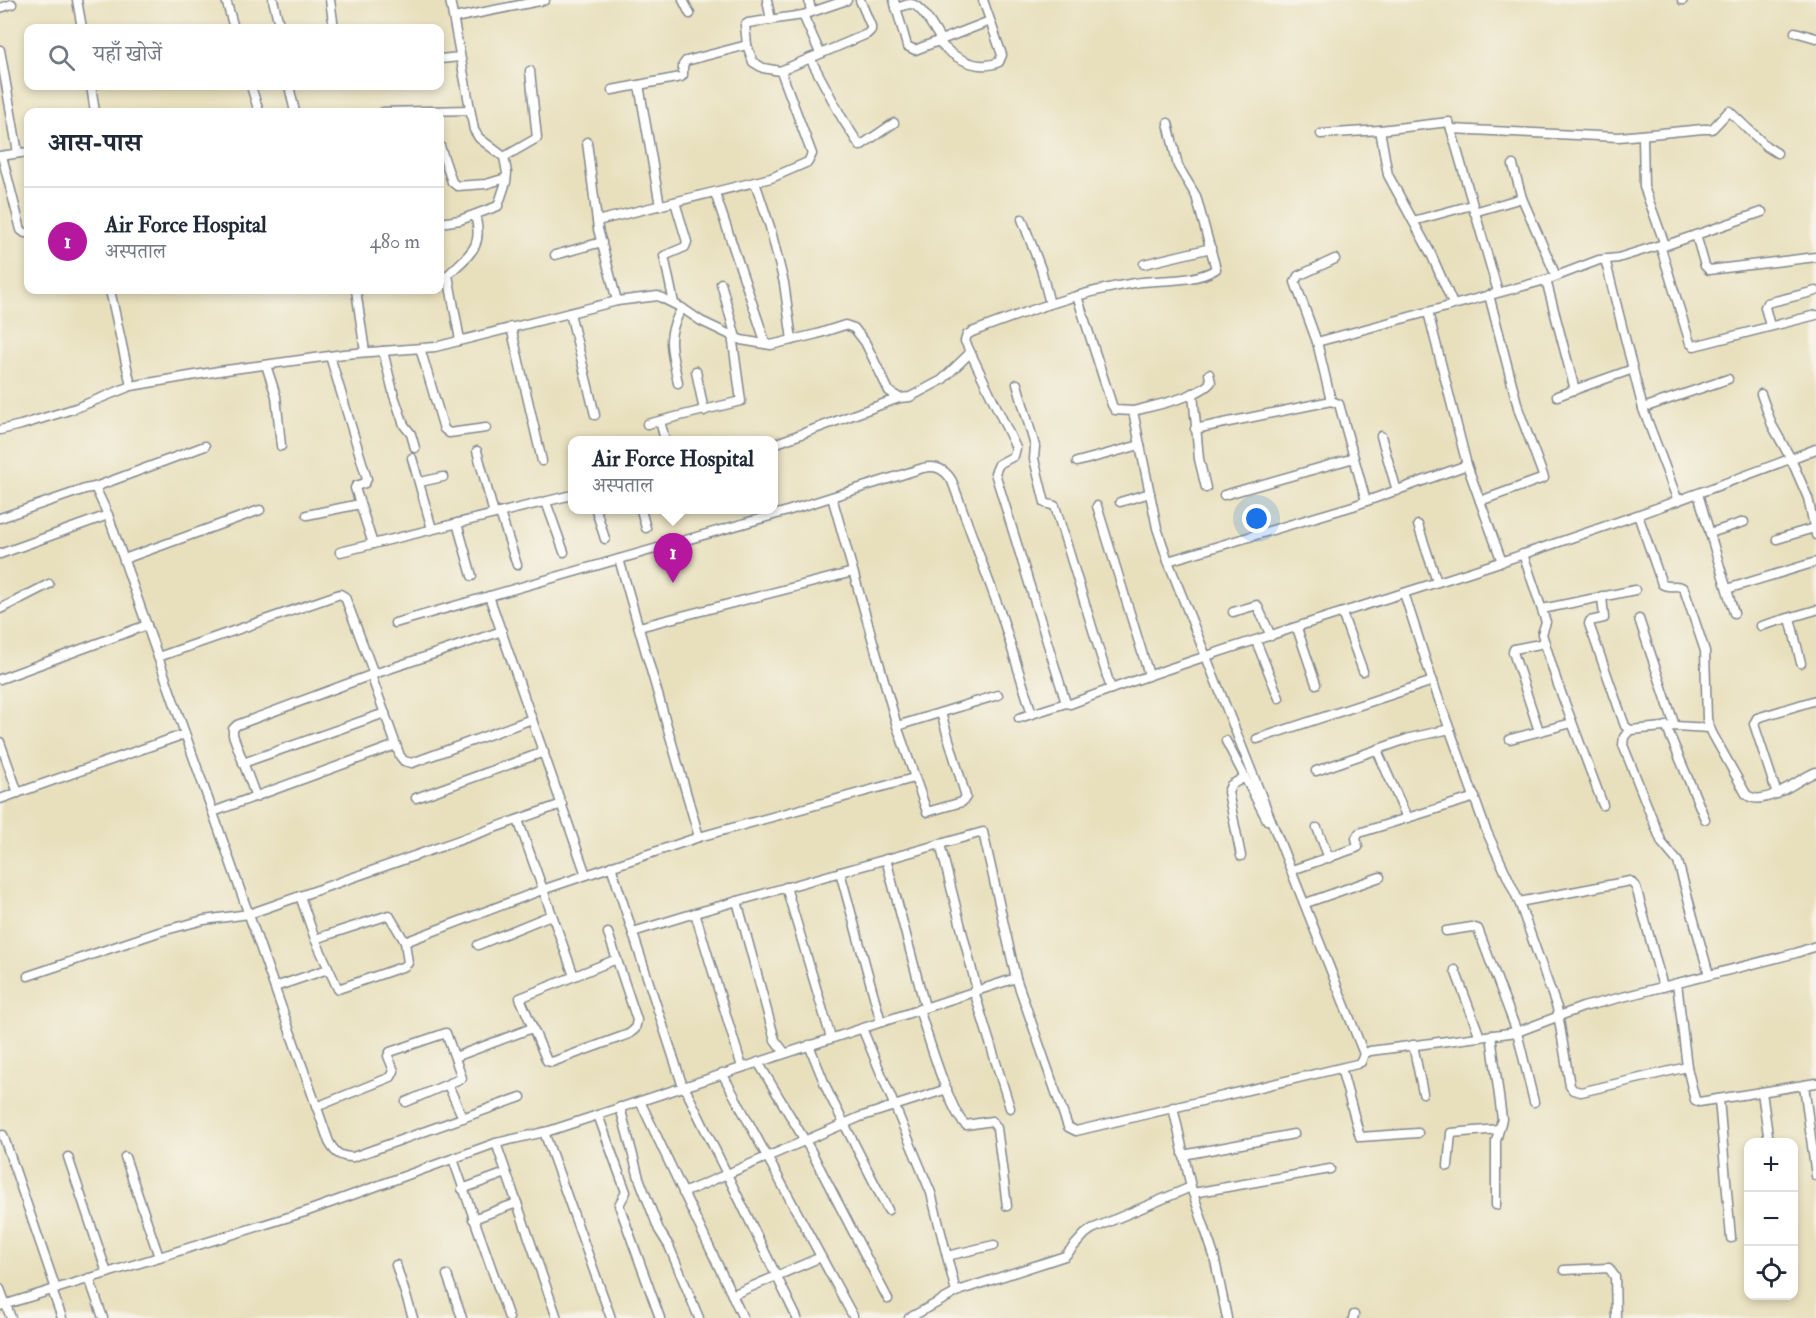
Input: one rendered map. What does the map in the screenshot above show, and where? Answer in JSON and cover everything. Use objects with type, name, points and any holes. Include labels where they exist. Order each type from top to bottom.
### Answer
[{"type":"street","points":[[77,0],[81,24]]},
{"type":"street","points":[[226,0],[233,24]]},
{"type":"street","points":[[273,0],[279,24]]},
{"type":"street","points":[[330,0],[333,24]]},
{"type":"street","points":[[444,223],[453,222],[498,206],[506,178],[504,157],[476,135],[450,0]]},
{"type":"street","points":[[454,18],[544,0]]},
{"type":"street","points":[[683,0],[690,14]]},
{"type":"street","points":[[767,0],[771,20]]},
{"type":"street","points":[[809,0],[807,14],[820,53]]},
{"type":"street","points":[[847,0],[807,14],[748,23],[745,26],[750,57],[758,66],[780,70],[867,34],[871,26],[860,0]]},
{"type":"street","points":[[983,0],[1002,55],[999,62],[981,65],[955,56],[940,40],[928,19],[916,6],[895,4],[907,46],[915,50],[940,40],[990,21]]},
{"type":"street","points":[[0,8],[12,4]]},
{"type":"street","points":[[1795,32],[1816,38]]},
{"type":"street","points":[[612,90],[681,77],[686,61],[747,45]]},
{"type":"street","points":[[0,50],[2,77],[18,153]]},
{"type":"street","points":[[444,59],[460,57]]},
{"type":"street","points":[[810,58],[842,118],[860,146],[894,123]]},
{"type":"street","points":[[597,220],[778,176],[808,162],[812,158],[780,70]]},
{"type":"street","points":[[504,157],[537,138],[530,71]]},
{"type":"street","points":[[639,85],[660,206]]},
{"type":"street","points":[[92,90],[94,108]]},
{"type":"street","points":[[252,90],[258,108]]},
{"type":"street","points":[[290,90],[294,108]]},
{"type":"street","points":[[444,111],[470,110]]},
{"type":"street","points":[[1451,129],[1587,137],[1643,136],[1712,129],[1729,111],[1766,146],[1777,153]]},
{"type":"street","points":[[1321,134],[1447,122],[1451,129],[1498,292]]},
{"type":"street","points":[[1066,703],[994,472],[999,464],[1014,456],[1016,448],[965,341],[972,332],[1077,296],[1135,283],[1196,276],[1213,271],[1216,266],[1196,196],[1178,166],[1168,123]]},
{"type":"street","points":[[1380,130],[1386,170],[1431,254],[1453,304]]},
{"type":"street","points":[[1643,136],[1644,187],[1691,345],[1699,346],[1816,315]]},
{"type":"street","points":[[587,142],[597,220],[617,301]]},
{"type":"street","points":[[24,152],[1,156],[21,230],[24,232]]},
{"type":"street","points":[[444,158],[452,182],[457,186],[486,184],[506,178]]},
{"type":"street","points":[[1513,165],[1522,198],[1556,276]]},
{"type":"street","points":[[754,182],[770,227],[784,283],[792,340]]},
{"type":"street","points":[[715,193],[766,344]]},
{"type":"street","points":[[1413,221],[1522,198]]},
{"type":"street","points":[[675,202],[687,242],[685,247],[664,256],[678,305],[670,333],[678,383]]},
{"type":"street","points":[[1317,342],[1546,280],[1605,259],[1618,258],[1663,246],[1762,212]]},
{"type":"street","points":[[460,340],[448,275],[476,246],[480,231],[475,215]]},
{"type":"street","points":[[1022,219],[1041,269],[1050,304]]},
{"type":"street","points":[[1696,235],[1705,266],[1709,270],[1816,257]]},
{"type":"street","points":[[555,255],[602,242]]},
{"type":"street","points":[[1144,264],[1211,248]]},
{"type":"street","points":[[1331,401],[1317,342],[1295,279],[1335,259]]},
{"type":"street","points":[[1605,259],[1643,408],[1678,501]]},
{"type":"street","points":[[1546,280],[1575,390]]},
{"type":"street","points":[[647,424],[741,401],[734,337],[721,283]]},
{"type":"street","points":[[1770,326],[1765,307],[1767,303],[1816,291]]},
{"type":"street","points":[[111,294],[131,386]]},
{"type":"street","points":[[357,294],[365,352]]},
{"type":"street","points":[[1480,501],[1544,478],[1519,411],[1488,294]]},
{"type":"street","points":[[0,430],[76,408],[131,386],[330,356],[435,347],[617,301],[658,296],[734,337],[771,345],[845,326],[854,328],[865,342],[889,391],[899,398]]},
{"type":"street","points":[[1077,296],[1115,410],[1133,411],[1193,393],[1210,385],[1209,374]]},
{"type":"street","points":[[1428,312],[1467,465],[1502,562]]},
{"type":"street","points":[[570,313],[595,415]]},
{"type":"street","points":[[511,327],[542,461]]},
{"type":"street","points":[[420,348],[444,429],[449,434],[486,428]]},
{"type":"street","points":[[383,351],[404,425],[411,434],[415,448]]},
{"type":"street","points":[[778,443],[899,398],[910,398],[942,380],[970,352]]},
{"type":"street","points":[[330,356],[366,479],[364,483],[355,487],[373,544]]},
{"type":"street","points":[[266,365],[276,396],[281,446]]},
{"type":"street","points":[[1557,396],[1633,369]]},
{"type":"street","points":[[696,370],[704,411]]},
{"type":"street","points":[[1643,408],[1728,378]]},
{"type":"street","points":[[1017,384],[1035,446],[1034,459],[1045,503],[1055,506],[1111,688]]},
{"type":"street","points":[[1193,393],[1195,429],[1206,488]]},
{"type":"street","points":[[1761,394],[1772,425],[1791,459],[1808,498],[1815,532],[1777,539]]},
{"type":"street","points":[[1195,429],[1331,401],[1339,404],[1366,501]]},
{"type":"street","points":[[633,932],[983,832],[1016,978],[1068,1128],[1076,1131],[1361,1062],[1364,1054],[1168,561],[1157,528],[1133,411]]},
{"type":"street","points":[[660,422],[664,436]]},
{"type":"street","points":[[1381,436],[1396,491]]},
{"type":"street","points":[[1077,462],[1140,445]]},
{"type":"street","points":[[0,518],[94,487],[205,446]]},
{"type":"street","points":[[1019,718],[1066,703],[1070,704],[1149,675],[1502,562],[1698,494],[1816,449]]},
{"type":"street","points":[[477,451],[497,514],[517,565]]},
{"type":"street","points":[[412,458],[432,530]]},
{"type":"street","points":[[1224,495],[1354,458]]},
{"type":"street","points":[[1168,561],[1366,501],[1467,465]]},
{"type":"street","points":[[778,514],[931,466],[938,467],[949,475],[1002,617],[1032,714]]},
{"type":"street","points":[[420,482],[443,477]]},
{"type":"street","points":[[94,487],[108,515],[124,559],[333,1151],[343,1157],[368,1153],[521,1097]]},
{"type":"street","points":[[1120,502],[1150,493]]},
{"type":"street","points":[[1698,494],[1734,613]]},
{"type":"street","points":[[340,552],[568,496]]},
{"type":"street","points":[[832,497],[897,726],[927,812],[965,800],[966,797],[941,713]]},
{"type":"street","points":[[546,502],[564,552]]},
{"type":"street","points":[[307,515],[360,504]]},
{"type":"street","points":[[1097,506],[1149,675]]},
{"type":"street","points":[[124,559],[260,510]]},
{"type":"street","points":[[597,514],[605,539]]},
{"type":"street","points":[[642,514],[646,528]]},
{"type":"street","points":[[395,623],[777,514]]},
{"type":"street","points":[[0,554],[108,515]]},
{"type":"street","points":[[1638,515],[1662,584],[1680,586],[1684,589],[1705,651],[1706,707],[1710,728],[1746,794],[1750,798],[1776,794],[1816,772]]},
{"type":"street","points":[[1710,533],[1744,522]]},
{"type":"street","points":[[457,524],[472,576]]},
{"type":"street","points":[[1418,525],[1437,582]]},
{"type":"street","points":[[1524,554],[1546,622],[1542,634],[1603,805]]},
{"type":"street","points":[[619,559],[699,837]]},
{"type":"street","points":[[1727,589],[1816,562]]},
{"type":"street","points":[[639,627],[853,572]]},
{"type":"street","points":[[0,609],[49,584]]},
{"type":"street","points":[[1542,609],[1635,590]]},
{"type":"street","points":[[1404,593],[1486,830],[1519,902],[1557,1008],[1570,1086],[1578,1092],[1687,1067]]},
{"type":"street","points":[[158,657],[340,594],[345,597],[396,745],[404,761],[412,763],[532,719]]},
{"type":"street","points":[[489,596],[586,875]]},
{"type":"street","points":[[1602,596],[1604,618],[1590,621],[1589,624],[1621,717],[1625,726],[1630,730]]},
{"type":"street","points":[[1233,612],[1257,605],[1271,636]]},
{"type":"street","points":[[1761,626],[1816,610]]},
{"type":"street","points":[[1342,613],[1363,671]]},
{"type":"street","points":[[1790,618],[1801,663]]},
{"type":"street","points":[[1639,619],[1670,726],[1705,819]]},
{"type":"street","points":[[0,679],[147,625]]},
{"type":"street","points":[[1297,628],[1316,684]]},
{"type":"street","points":[[256,797],[233,735],[233,729],[237,725],[373,674],[502,631]]},
{"type":"street","points":[[1256,641],[1278,698]]},
{"type":"street","points":[[1539,731],[1513,652],[1514,649],[1545,643]]},
{"type":"street","points":[[1257,739],[1433,681]]},
{"type":"street","points":[[897,726],[998,695]]},
{"type":"street","points":[[1776,794],[1755,721],[1757,718],[1816,700]]},
{"type":"street","points":[[243,763],[385,714]]},
{"type":"street","points":[[1510,739],[1572,723]]},
{"type":"street","points":[[1709,975],[1678,862],[1662,843],[1623,745],[1624,737],[1630,730],[1670,726],[1710,728]]},
{"type":"street","points":[[1316,771],[1410,738],[1450,729]]},
{"type":"street","points":[[0,799],[185,734]]},
{"type":"street","points":[[1226,741],[1269,823]]},
{"type":"street","points":[[0,742],[18,793]]},
{"type":"street","points":[[213,812],[396,745]]},
{"type":"street","points":[[1377,750],[1407,818]]},
{"type":"street","points":[[416,798],[544,752]]},
{"type":"street","points":[[1241,856],[1228,792],[1231,785],[1245,777]]},
{"type":"street","points":[[405,942],[542,890],[699,837],[914,778]]},
{"type":"street","points":[[1292,870],[1358,847],[1356,838],[1359,833],[1474,797]]},
{"type":"street","points":[[28,976],[162,931],[204,920],[249,914],[562,804]]},
{"type":"street","points":[[518,820],[574,975]]},
{"type":"street","points":[[1317,828],[1329,858]]},
{"type":"street","points":[[940,844],[975,991],[1010,1108]]},
{"type":"street","points":[[886,859],[922,1008],[947,1089],[963,1124],[988,1121],[995,1124],[1008,1206]]},
{"type":"street","points":[[611,866],[683,1086],[797,1318]]},
{"type":"street","points":[[840,872],[880,1022]]},
{"type":"street","points":[[1305,903],[1380,877]]},
{"type":"street","points":[[1519,902],[1630,881],[1636,887],[1663,987]]},
{"type":"street","points":[[786,887],[831,1038]]},
{"type":"street","points":[[300,896],[315,939],[336,986],[342,989],[405,966],[409,959],[405,942],[392,917],[386,915],[315,939]]},
{"type":"street","points":[[737,901],[775,1040],[785,1053]]},
{"type":"street","points":[[695,913],[742,1067]]},
{"type":"street","points":[[478,945],[551,915]]},
{"type":"street","points":[[1446,931],[1472,927],[1478,929],[1517,1032],[1534,1102]]},
{"type":"street","points":[[608,933],[617,959],[637,1020],[632,1032],[549,1063],[520,998],[617,959]]},
{"type":"street","points":[[1364,1054],[1413,1045],[1517,1032],[1558,1015],[1816,946]]},
{"type":"street","points":[[275,987],[328,969]]},
{"type":"street","points":[[1455,970],[1479,1037]]},
{"type":"street","points":[[3,1305],[305,1212],[496,1143],[544,1132],[1016,978]]},
{"type":"street","points":[[1677,983],[1687,1067],[1695,1100],[1700,1102],[1816,1083]]},
{"type":"street","points":[[455,1056],[532,1028]]},
{"type":"street","points":[[862,1028],[931,1193],[956,1292]]},
{"type":"street","points":[[316,1107],[391,1077],[394,1071],[388,1056],[390,1052],[446,1033],[462,1078],[406,1102]]},
{"type":"street","points":[[1491,1035],[1502,1119],[1496,1141],[1496,1205]]},
{"type":"street","points":[[809,1045],[828,1092],[888,1210]]},
{"type":"street","points":[[1413,1045],[1423,1093]]},
{"type":"street","points":[[758,1062],[804,1140],[888,1299]]},
{"type":"street","points":[[1341,1068],[1360,1137],[1419,1133]]},
{"type":"street","points":[[722,1073],[769,1156],[853,1316]]},
{"type":"street","points":[[448,1085],[463,1118]]},
{"type":"street","points":[[1803,1085],[1816,1176]]},
{"type":"street","points":[[683,1193],[804,1140],[947,1089]]},
{"type":"street","points":[[1762,1092],[1769,1138]]},
{"type":"street","points":[[1719,1099],[1731,1238]]},
{"type":"street","points":[[640,1101],[743,1318]]},
{"type":"street","points":[[620,1107],[639,1178],[659,1230],[669,1246],[699,1318]]},
{"type":"street","points":[[1173,1107],[1192,1190],[1214,1256],[1227,1318]]},
{"type":"street","points":[[598,1114],[626,1192],[619,1204],[660,1318]]},
{"type":"street","points":[[1448,1166],[1451,1133],[1499,1130]]},
{"type":"street","points":[[544,1132],[611,1318]]},
{"type":"street","points":[[1183,1155],[1294,1134]]},
{"type":"street","points":[[3,1135],[62,1318]]},
{"type":"street","points":[[496,1143],[557,1318]]},
{"type":"street","points":[[68,1157],[107,1273]]},
{"type":"street","points":[[125,1157],[159,1257]]},
{"type":"street","points":[[453,1160],[509,1318]]},
{"type":"street","points":[[909,1318],[956,1292],[1065,1256],[1092,1229],[1192,1190],[1330,1169]]},
{"type":"street","points":[[462,1189],[506,1173]]},
{"type":"street","points":[[473,1219],[517,1203]]},
{"type":"street","points":[[947,1256],[994,1245]]},
{"type":"street","points":[[732,1294],[821,1257]]},
{"type":"street","points":[[396,1265],[413,1318]]},
{"type":"street","points":[[1563,1270],[1609,1268],[1615,1277],[1616,1318]]},
{"type":"street","points":[[447,1275],[462,1318]]},
{"type":"street","points":[[89,1278],[103,1318]]},
{"type":"street","points":[[0,1289],[3,1305],[11,1318]]},
{"type":"place","name":"Air Force Hospital","points":[[673,583]]}]
